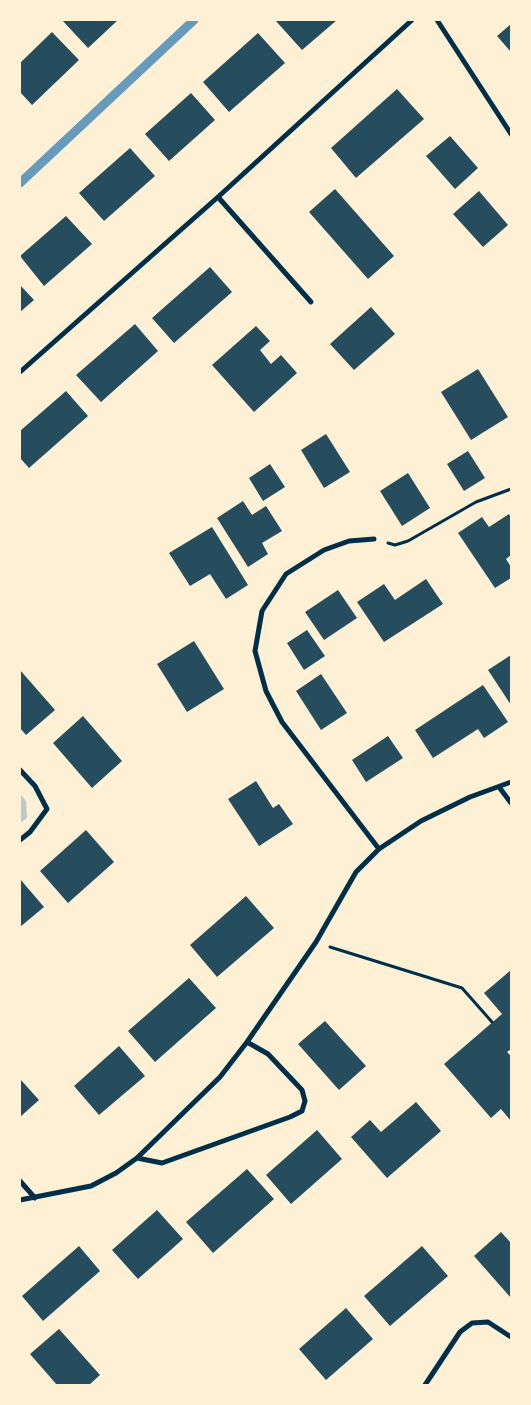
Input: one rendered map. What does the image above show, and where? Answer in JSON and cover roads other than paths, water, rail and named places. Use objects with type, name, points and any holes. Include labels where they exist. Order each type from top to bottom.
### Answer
[{"type":"street","points":[[20,372],[218,197],[412,20]]},
{"type":"street","points":[[437,20],[511,134]]},
{"type":"street","points":[[218,197],[311,302]]},
{"type":"street","points":[[374,539],[349,541],[324,550],[286,574],[262,611],[255,651],[266,691],[282,722],[380,849]]},
{"type":"street","points":[[20,770],[35,786],[47,809],[30,832],[20,840]]},
{"type":"street","points":[[20,1200],[91,1186],[116,1173],[136,1158],[220,1076],[247,1042],[316,942],[356,872],[380,849],[421,821],[470,797],[511,782]]},
{"type":"street","points":[[499,787],[511,803]]},
{"type":"street","points":[[136,1158],[162,1163],[302,1111],[305,1101],[302,1090],[268,1054],[247,1042]]},
{"type":"street","points":[[20,1181],[35,1198]]},
{"type":"street","points":[[425,1385],[460,1332],[472,1323],[488,1322],[511,1337]]},
{"type":"waterway","points":[[20,183],[194,20]]}]
